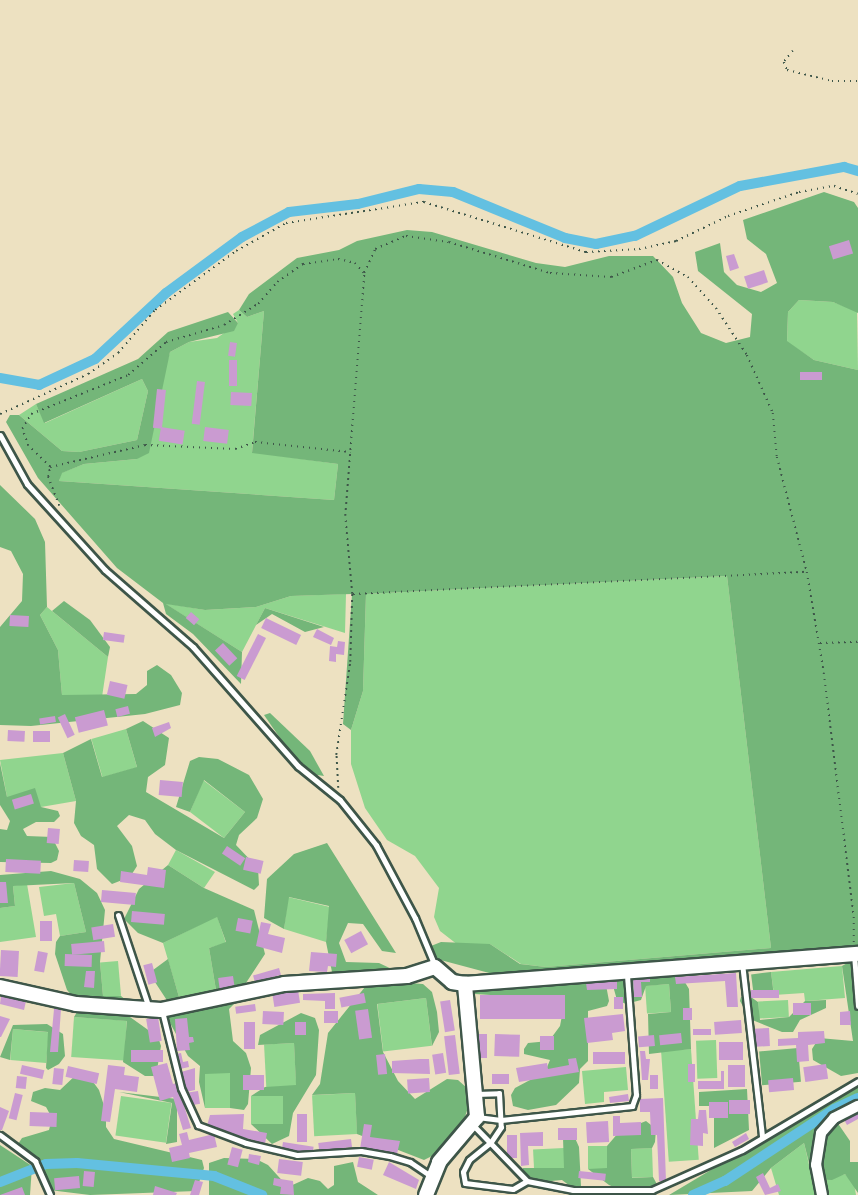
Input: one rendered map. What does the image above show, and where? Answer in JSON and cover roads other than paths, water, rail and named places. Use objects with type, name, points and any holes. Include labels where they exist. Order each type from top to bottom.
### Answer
[{"type":"street","points":[[0,987],[76,1004],[156,1010],[284,984],[407,976],[435,967],[452,982],[465,984],[627,974],[742,961],[856,954]]},
{"type":"street","points":[[426,1195],[431,1176],[454,1142],[474,1121],[476,1094],[465,984]]},
{"type":"street","points":[[822,1195],[816,1165],[821,1133],[834,1118],[858,1106]]},
{"type":"lane","points":[[0,435],[27,484],[65,522],[105,570],[210,664],[298,766],[340,800],[376,845],[415,918],[435,967]]},
{"type":"lane","points":[[118,915],[156,1010],[181,1088],[198,1125],[289,1154],[361,1151],[390,1156],[410,1162],[431,1176]]},
{"type":"lane","points":[[856,954],[858,1006]]},
{"type":"lane","points":[[742,961],[762,1137]]},
{"type":"lane","points":[[474,1121],[632,1106],[636,1095],[627,974]]},
{"type":"lane","points":[[474,1121],[527,1181],[573,1190],[652,1190],[704,1169],[858,1081]]},
{"type":"lane","points":[[476,1094],[499,1093],[501,1120],[491,1142],[469,1160],[463,1172],[465,1183],[513,1189],[527,1181]]},
{"type":"lane","points":[[0,1135],[35,1161],[50,1195]]},
{"type":"waterway","points":[[0,378],[39,385],[95,359],[166,293],[242,237],[289,212],[358,204],[419,189],[453,192],[565,238],[596,244],[635,236],[740,186],[844,167],[858,171]]},
{"type":"waterway","points":[[693,1195],[725,1181],[834,1109],[858,1098]]},
{"type":"waterway","points":[[0,1182],[46,1164],[77,1163],[214,1176],[262,1195]]}]
